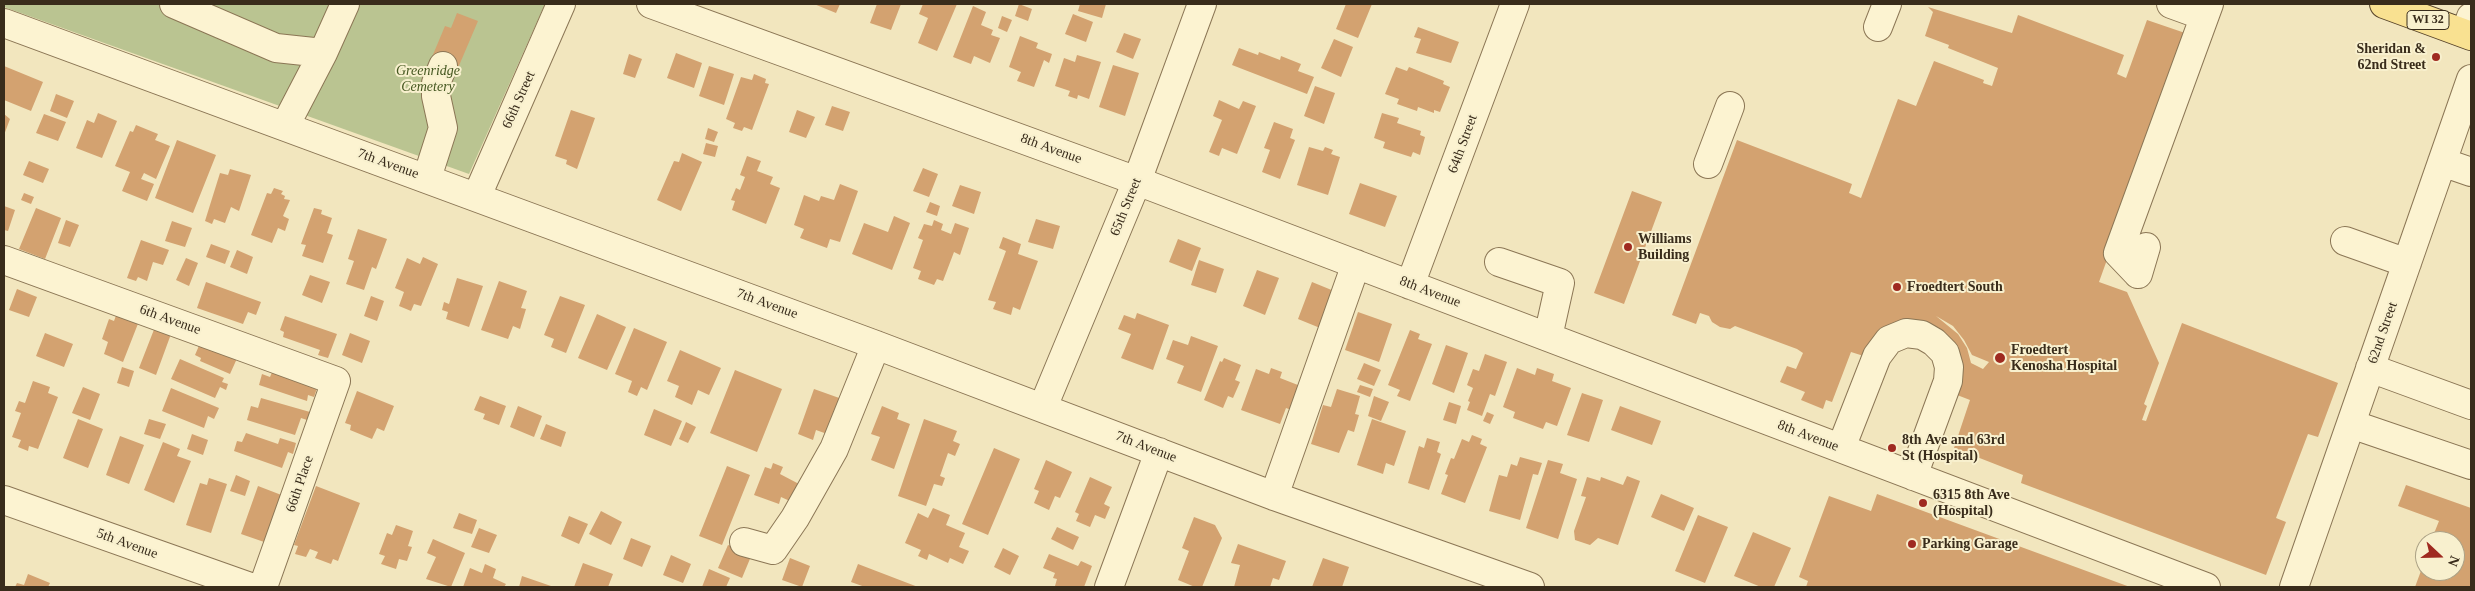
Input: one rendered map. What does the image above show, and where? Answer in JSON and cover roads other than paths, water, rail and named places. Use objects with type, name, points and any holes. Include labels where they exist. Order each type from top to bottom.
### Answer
[{"type":"main road","name":"WI 32","points":[[2384,4],[2469,29]]},
{"type":"street","points":[[174,4],[216,13],[276,48],[323,53]]},
{"type":"street","points":[[285,126],[323,53],[345,4]]},
{"type":"street","name":"66th Street","points":[[477,196],[562,4]]},
{"type":"street","name":"8th Avenue","points":[[651,4],[1137,181],[2206,587]]},
{"type":"street","name":"65th Street","points":[[1043,407],[1137,181],[1202,4]]},
{"type":"street","name":"64th Street","points":[[1410,284],[1515,4]]},
{"type":"street","points":[[2146,247],[2138,274],[2118,253],[2206,10],[2171,4]]},
{"type":"street","name":"7th Avenue","points":[[4,23],[477,196],[1043,407],[1274,496],[1530,587]]},
{"type":"street","points":[[427,178],[443,128],[436,96],[436,83],[443,66]]},
{"type":"street","name":"62nd Street","points":[[2294,587],[2471,78]]},
{"type":"street","points":[[1708,164],[1730,106]]},
{"type":"street","points":[[2442,162],[2471,172]]},
{"type":"street","points":[[2345,241],[2407,263]]},
{"type":"street","name":"6th Avenue","points":[[4,260],[336,381]]},
{"type":"street","points":[[1498,262],[1560,282],[1548,337]]},
{"type":"street","points":[[1274,496],[1356,264]]},
{"type":"street","points":[[1841,448],[1877,356],[1889,340],[1906,333],[1922,335],[1934,342],[1945,353],[1949,367],[1948,381],[1913,476]]},
{"type":"street","points":[[744,542],[773,550],[796,518],[834,449],[876,345]]},
{"type":"street","points":[[2370,368],[2471,405]]},
{"type":"street","name":"66th Place","points":[[263,587],[336,381]]},
{"type":"street","points":[[2351,424],[2471,465]]},
{"type":"street","points":[[1109,587],[1159,452]]},
{"type":"street","name":"5th Avenue","points":[[4,500],[250,587]]},
{"type":"place","name":"Sheridan & 62nd Street","points":[[2436,57]]},
{"type":"place","name":"Williams Building","points":[[1628,247]]},
{"type":"place","name":"Froedtert South","points":[[1897,287]]},
{"type":"place","name":"Froedtert Kenosha Hospital","points":[[2000,358]]},
{"type":"place","name":"8th Ave and 63rd St (Hospital)","points":[[1892,448]]},
{"type":"place","name":"6315 8th Ave (Hospital)","points":[[1923,503]]},
{"type":"place","name":"Parking Garage","points":[[1912,544]]},
{"type":"park label","name":"Greenridge Cemetery","points":[[428,79]]}]
